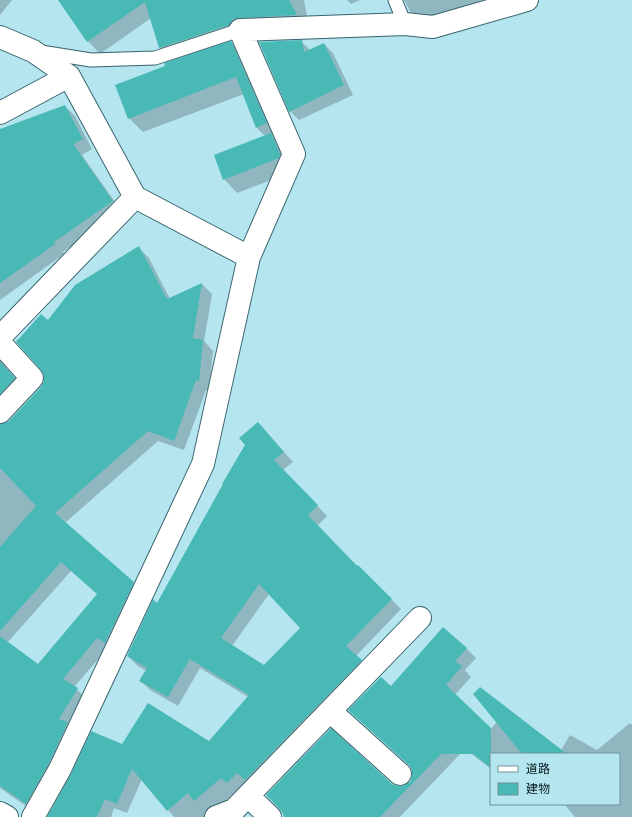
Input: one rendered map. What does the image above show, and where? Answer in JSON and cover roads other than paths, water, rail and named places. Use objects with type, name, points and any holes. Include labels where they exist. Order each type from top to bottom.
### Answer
[{"type":"street","points":[[33,817],[60,769],[203,464],[249,257],[294,154],[240,30],[405,24],[433,27],[527,0]]},
{"type":"street","points":[[0,37],[33,50],[69,76],[136,197],[249,257]]},
{"type":"street","points":[[0,113],[69,76]]},
{"type":"street","points":[[0,337],[136,197]]},
{"type":"street","points":[[0,343],[32,378],[0,412]]},
{"type":"street","points":[[216,817],[234,810],[420,618]]},
{"type":"street","points":[[330,711],[400,774]]},
{"type":"street","points":[[248,796],[270,817]]},
{"type":"street","points":[[0,813],[7,817]]},
{"type":"lane","points":[[395,0],[405,24]]},
{"type":"lane","points":[[33,50],[91,60],[155,58],[240,30]]}]
